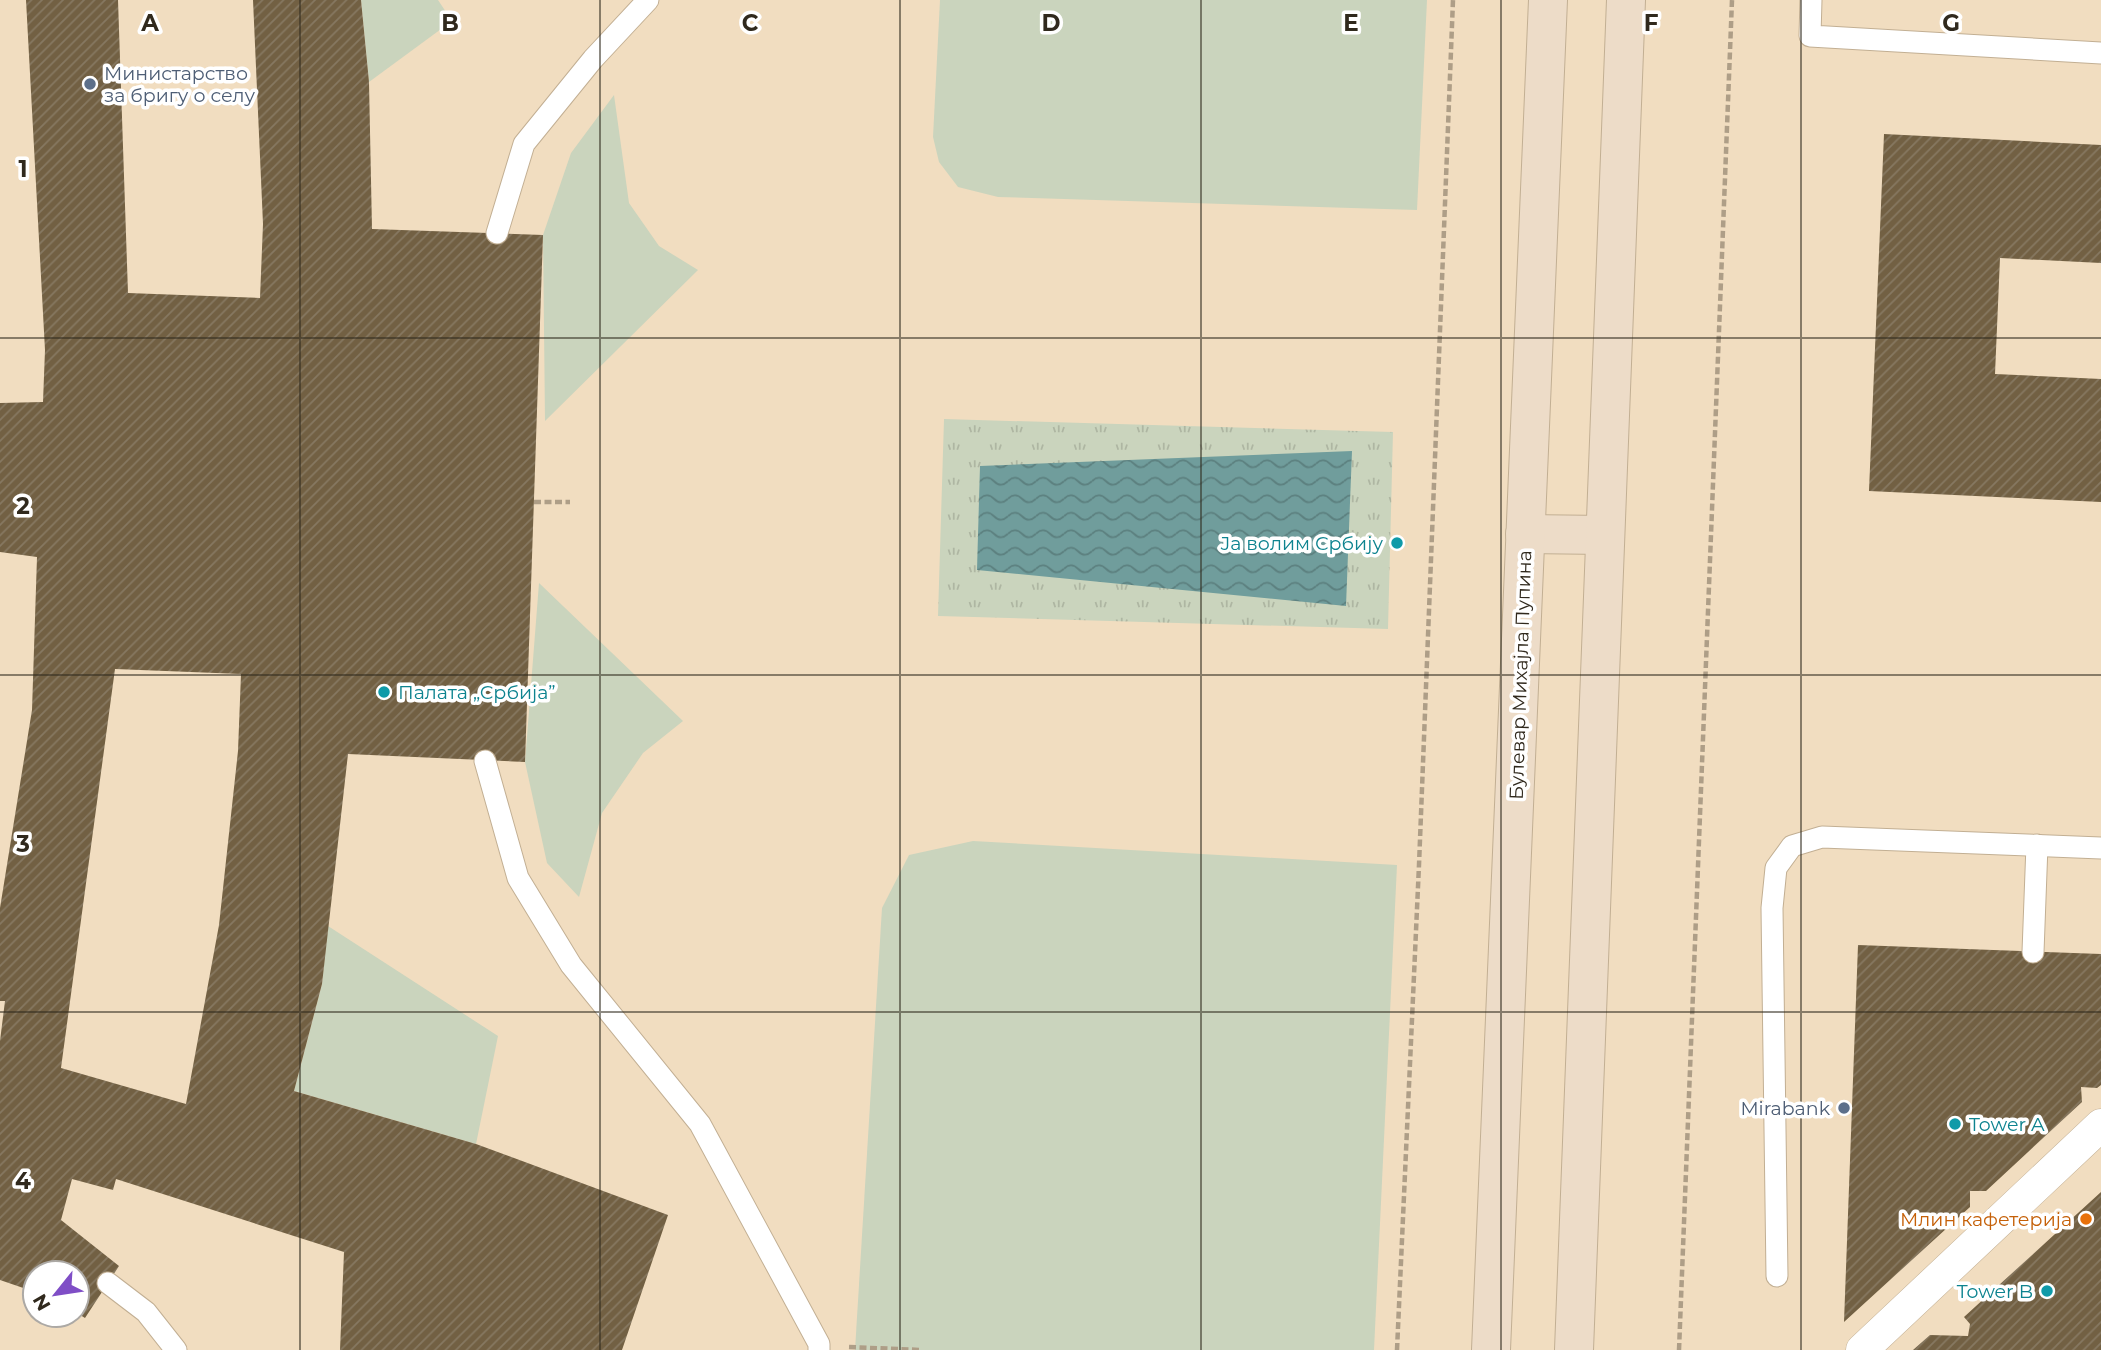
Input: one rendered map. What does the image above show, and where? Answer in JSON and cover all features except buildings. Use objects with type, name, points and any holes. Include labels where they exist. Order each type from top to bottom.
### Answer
[{"type":"main road","name":"Булевар Михајла Пупина","points":[[1491,1350],[1548,0]]},
{"type":"main road","points":[[1574,1350],[1626,0]]},
{"type":"main road","points":[[1525,534],[1605,535]]},
{"type":"street","points":[[1863,1350],[2101,1125]]},
{"type":"lane","points":[[496,233],[524,144],[593,59],[648,0]]},
{"type":"lane","points":[[1811,0],[1810,37],[2101,53]]},
{"type":"lane","points":[[485,761],[518,878],[571,965],[700,1124],[819,1347]]},
{"type":"lane","points":[[1777,1276],[1772,908],[1776,868],[1792,846],[1822,837],[2101,848]]},
{"type":"lane","points":[[2033,952],[2037,845]]},
{"type":"lane","points":[[108,1283],[146,1312],[176,1350]]},
{"type":"path","points":[[1396,1350],[1419,865],[1453,0]]},
{"type":"path","points":[[1679,1350],[1732,0]]},
{"type":"path","points":[[534,502],[570,502]]},
{"type":"path","points":[[819,1347],[921,1350]]},
{"type":"green space","points":[[361,0],[438,0],[452,21],[369,82]]},
{"type":"green space","points":[[940,0],[1427,0],[1417,210],[998,197],[958,187],[939,162],[933,137]]},
{"type":"green space","points":[[614,95],[629,203],[659,246],[698,270],[545,421],[543,235],[571,153]]},
{"type":"green space","points":[[944,419],[1393,432],[1388,629],[938,616]]},
{"type":"green space","points":[[539,583],[683,721],[643,753],[602,813],[579,897],[547,863],[525,762]]},
{"type":"green space","points":[[973,841],[1397,865],[1374,1350],[855,1350],[882,908],[909,855]]},
{"type":"green space","points":[[328,926],[498,1036],[476,1144],[294,1091],[322,984]]},
{"type":"water","points":[[1352,451],[1346,606],[977,570],[980,466]]},
{"type":"place","name":"Министарство за бригу о селу","points":[[90,84]]},
{"type":"place","name":"Ја волим Србију","points":[[1397,543]]},
{"type":"place","name":"Палата „Србија”","points":[[384,692]]},
{"type":"place","name":"Mirabank","points":[[1844,1108]]},
{"type":"place","name":"Tower A","points":[[1955,1124]]},
{"type":"place","name":"Млин кафетерија","points":[[2086,1219]]},
{"type":"place","name":"Tower B","points":[[2047,1291]]}]
